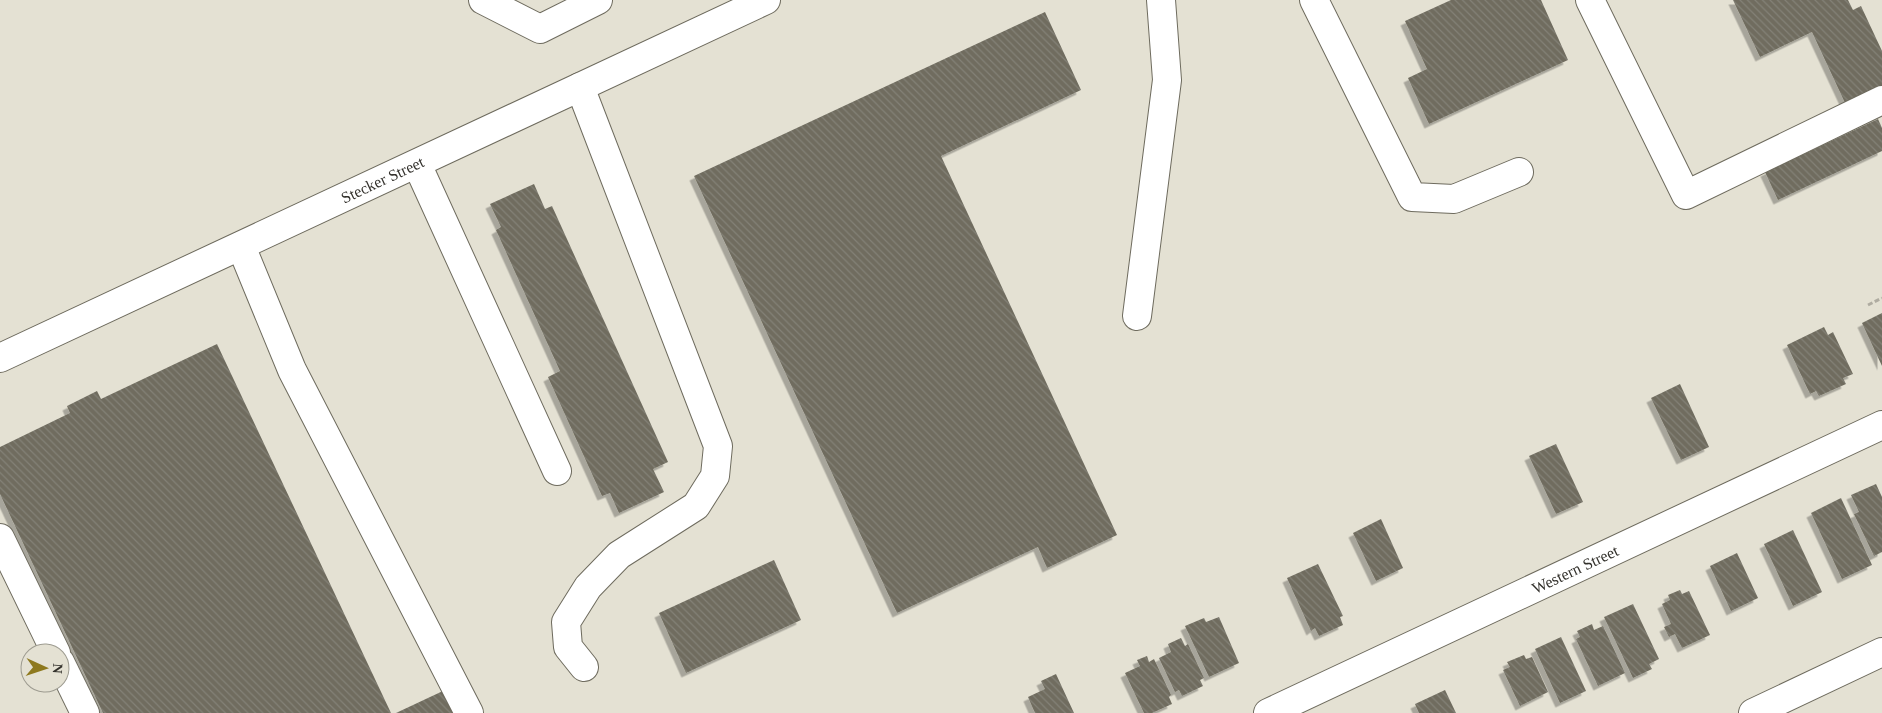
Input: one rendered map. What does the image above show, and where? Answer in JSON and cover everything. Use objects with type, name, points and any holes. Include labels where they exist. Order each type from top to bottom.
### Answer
[{"type":"street","points":[[483,0],[540,29],[598,0]]},
{"type":"street","name":"Stecker Street","points":[[0,358],[766,0]]},
{"type":"street","points":[[1137,316],[1167,80],[1161,0]]},
{"type":"street","points":[[1314,0],[1412,197],[1454,199],[1519,172]]},
{"type":"street","points":[[1590,0],[1686,195],[1882,100]]},
{"type":"street","points":[[580,87],[718,446],[715,476],[696,506],[620,555],[588,586],[566,622],[568,647],[584,667]]},
{"type":"street","points":[[417,164],[557,471]]},
{"type":"street","points":[[241,246],[292,370],[469,713]]},
{"type":"street","name":"Western Street","points":[[1268,713],[1882,425]]},
{"type":"street","points":[[0,538],[51,643]]},
{"type":"street","points":[[1753,713],[1882,652]]},
{"type":"street","points":[[70,682],[85,713]]},
{"type":"path","points":[[1868,305],[1882,298]]},
{"type":"building","points":[[1451,0],[1541,0],[1568,60],[1429,124],[1408,78],[1427,69],[1405,21]]},
{"type":"building","points":[[1733,0],[1848,0],[1853,10],[1861,6],[1882,51],[1882,88],[1846,105],[1812,32],[1760,57]]},
{"type":"building","points":[[1045,12],[1081,90],[941,156],[1117,535],[1047,568],[1038,547],[897,613],[694,176]]},
{"type":"building","points":[[1878,119],[1882,128],[1882,151],[1778,200],[1765,172]]},
{"type":"building","points":[[534,184],[545,209],[552,206],[668,462],[653,469],[664,492],[619,513],[610,493],[602,496],[548,377],[560,371],[496,230],[501,227],[490,204]]},
{"type":"building","points":[[1882,313],[1882,366],[1862,323]]},
{"type":"building","points":[[1824,327],[1828,335],[1833,332],[1853,374],[1843,378],[1846,384],[1819,396],[1816,391],[1810,394],[1787,345]]},
{"type":"building","points":[[217,344],[391,713],[103,713],[0,494],[0,447],[70,413],[67,406],[97,391],[101,399]]},
{"type":"building","points":[[1680,384],[1709,447],[1681,460],[1651,398]]},
{"type":"building","points":[[1556,444],[1583,502],[1556,514],[1529,456]]},
{"type":"building","points":[[1876,484],[1882,497],[1882,552],[1874,556],[1854,514],[1859,512],[1851,495]]},
{"type":"building","points":[[1841,498],[1872,565],[1842,579],[1811,513]]},
{"type":"building","points":[[1381,519],[1403,568],[1376,581],[1353,533]]},
{"type":"building","points":[[1793,530],[1822,592],[1793,606],[1764,544]]},
{"type":"building","points":[[1737,553],[1758,598],[1731,611],[1710,566]]},
{"type":"building","points":[[774,560],[801,620],[686,673],[659,613]]},
{"type":"building","points":[[1318,564],[1343,616],[1340,617],[1343,625],[1319,636],[1315,628],[1311,631],[1287,578]]},
{"type":"building","points":[[1680,590],[1682,594],[1689,591],[1710,635],[1682,648],[1675,634],[1669,637],[1664,627],[1671,624],[1662,604],[1670,600],[1668,595]]},
{"type":"building","points":[[1633,604],[1659,659],[1649,664],[1652,669],[1633,678],[1604,617]]},
{"type":"building","points":[[1219,617],[1239,663],[1209,677],[1185,626],[1204,618],[1206,622]]},
{"type":"building","points":[[1592,624],[1594,630],[1603,626],[1625,673],[1598,686],[1576,639],[1580,637],[1577,631]]},
{"type":"building","points":[[1561,637],[1586,691],[1560,703],[1535,649]]},
{"type":"building","points":[[1181,638],[1185,646],[1188,644],[1204,678],[1200,680],[1203,686],[1182,696],[1179,690],[1175,692],[1159,658],[1171,652],[1168,644]]},
{"type":"building","points":[[1524,655],[1526,659],[1532,657],[1548,692],[1520,706],[1503,670],[1510,667],[1507,662]]},
{"type":"building","points":[[1147,656],[1149,662],[1154,659],[1171,695],[1169,697],[1172,704],[1152,713],[1144,713],[1125,673],[1140,666],[1137,660]]},
{"type":"building","points":[[1056,674],[1074,713],[1035,713],[1028,697],[1045,689],[1041,681]]},
{"type":"building","points":[[445,690],[456,713],[396,713]]},
{"type":"building","points":[[1445,690],[1456,713],[1419,713],[1415,704]]}]
